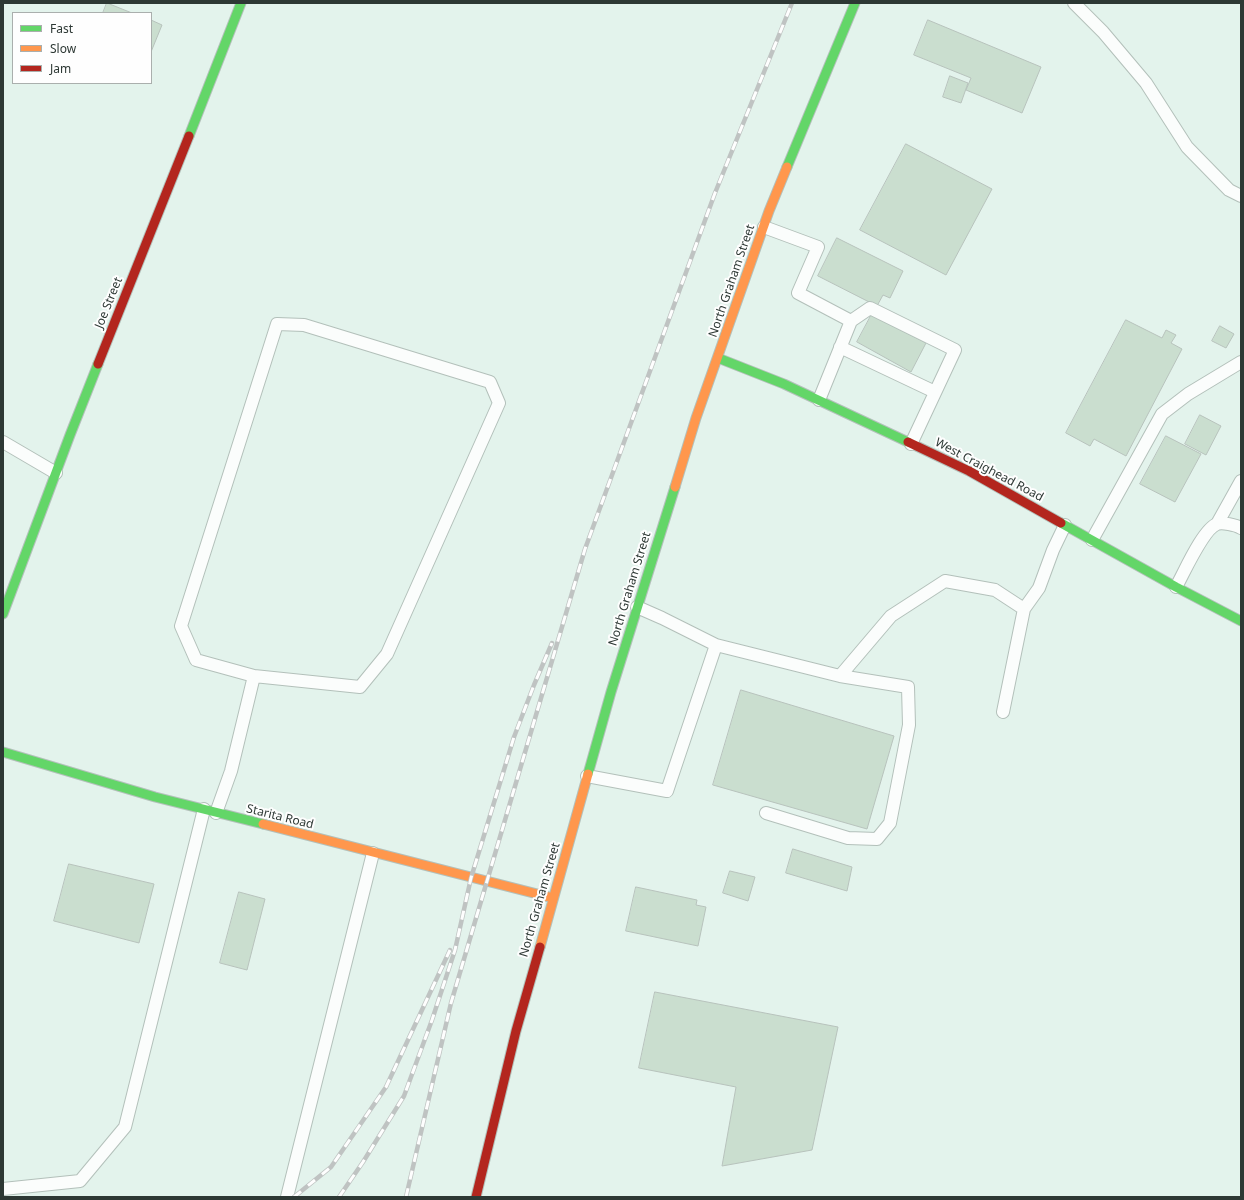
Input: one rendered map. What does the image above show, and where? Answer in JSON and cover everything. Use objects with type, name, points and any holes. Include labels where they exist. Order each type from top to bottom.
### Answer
[{"type":"street","name":"Joe Street","points":[[3,614],[56,472],[241,3]]},
{"type":"street","name":"North Graham Street","points":[[476,1197],[516,1031],[587,776],[611,692],[696,418],[764,226],[854,3]]},
{"type":"street","name":"West Craighead Road","points":[[718,358],[784,384],[969,471],[1176,587],[1241,621]]},
{"type":"street","name":"Starita Road","points":[[3,752],[155,797],[553,898]]},
{"type":"lane","points":[[1074,3],[1103,32],[1146,83],[1187,147],[1229,190],[1241,196]]},
{"type":"lane","points":[[764,226],[818,247],[798,293],[851,321]]},
{"type":"lane","points":[[819,400],[851,321],[870,308],[901,326],[955,350],[911,444]]},
{"type":"lane","points":[[277,324],[304,325],[490,382],[499,403],[387,654],[360,687],[254,676],[196,660],[181,626],[277,324]]},
{"type":"lane","points":[[840,347],[883,361],[935,392]]},
{"type":"lane","points":[[1092,540],[1162,414],[1188,394],[1241,362]]},
{"type":"lane","points":[[3,442],[56,472]]},
{"type":"lane","points":[[1176,587],[1206,533],[1217,524],[1241,481]]},
{"type":"lane","points":[[1217,524],[1235,525],[1241,528]]},
{"type":"lane","points":[[1003,712],[1024,609],[1039,588],[1053,550],[1065,525]]},
{"type":"lane","points":[[840,676],[891,616],[945,581],[995,590],[1024,609]]},
{"type":"lane","points":[[637,607],[716,645],[840,676],[908,688],[909,725],[890,823],[877,839],[848,838],[766,813]]},
{"type":"lane","points":[[587,776],[667,791],[716,645]]},
{"type":"lane","points":[[216,812],[231,771],[254,676]]},
{"type":"lane","points":[[3,1189],[80,1180],[125,1127],[204,809]]},
{"type":"lane","points":[[287,1197],[373,853]]},
{"type":"building","points":[[107,3],[130,12],[103,12]]},
{"type":"building","points":[[152,20],[162,25],[152,50]]},
{"type":"building","points":[[928,20],[1041,67],[1022,113],[966,90],[971,78],[914,55]]},
{"type":"building","points":[[950,76],[968,83],[961,103],[943,97]]},
{"type":"building","points":[[906,144],[992,189],[946,275],[860,230]]},
{"type":"building","points":[[837,238],[903,271],[890,298],[883,295],[877,306],[818,276]]},
{"type":"building","points":[[872,314],[926,343],[911,372],[857,342]]},
{"type":"building","points":[[1126,320],[1162,338],[1166,330],[1176,335],[1171,343],[1182,349],[1126,456],[1094,439],[1090,446],[1066,433]]},
{"type":"building","points":[[1220,326],[1234,334],[1226,348],[1212,341]]},
{"type":"building","points":[[1200,415],[1221,426],[1206,455],[1185,444]]},
{"type":"building","points":[[1166,436],[1201,454],[1175,502],[1140,484]]},
{"type":"building","points":[[741,690],[894,736],[867,829],[713,785]]},
{"type":"building","points":[[793,849],[852,867],[847,891],[786,873]]},
{"type":"building","points":[[69,864],[154,884],[139,943],[54,921]]},
{"type":"building","points":[[730,871],[755,877],[748,901],[723,893]]},
{"type":"building","points":[[636,887],[697,900],[696,905],[706,907],[698,946],[626,931]]},
{"type":"building","points":[[239,892],[265,899],[247,970],[220,963]]},
{"type":"building","points":[[655,992],[838,1027],[812,1150],[722,1166],[736,1087],[639,1068]]},
{"type":"railway","points":[[406,1197],[451,1003],[585,549],[715,193],[792,3]]},
{"type":"railway","points":[[339,1197],[363,1162],[404,1096],[432,1020],[455,950],[471,878],[514,737],[552,643]]},
{"type":"railway","points":[[294,1197],[331,1167],[386,1087],[450,950]]},
{"type":"traffic: fast","points":[[189,136],[241,3]]},
{"type":"traffic: fast","points":[[787,167],[855,3]]},
{"type":"traffic: fast","points":[[718,358],[784,384],[908,442]]},
{"type":"traffic: fast","points":[[3,614],[98,364]]},
{"type":"traffic: fast","points":[[588,774],[611,692],[675,487]]},
{"type":"traffic: fast","points":[[1061,523],[1176,587],[1241,621]]},
{"type":"traffic: fast","points":[[3,752],[155,797],[263,824]]},
{"type":"traffic: slow","points":[[675,487],[696,418],[769,211],[787,167]]},
{"type":"traffic: slow","points":[[540,947],[588,774]]},
{"type":"traffic: slow","points":[[263,824],[553,898]]},
{"type":"traffic: jam","points":[[98,364],[189,136]]},
{"type":"traffic: jam","points":[[908,442],[969,471],[1061,523]]},
{"type":"traffic: jam","points":[[476,1197],[516,1031],[540,947]]}]
